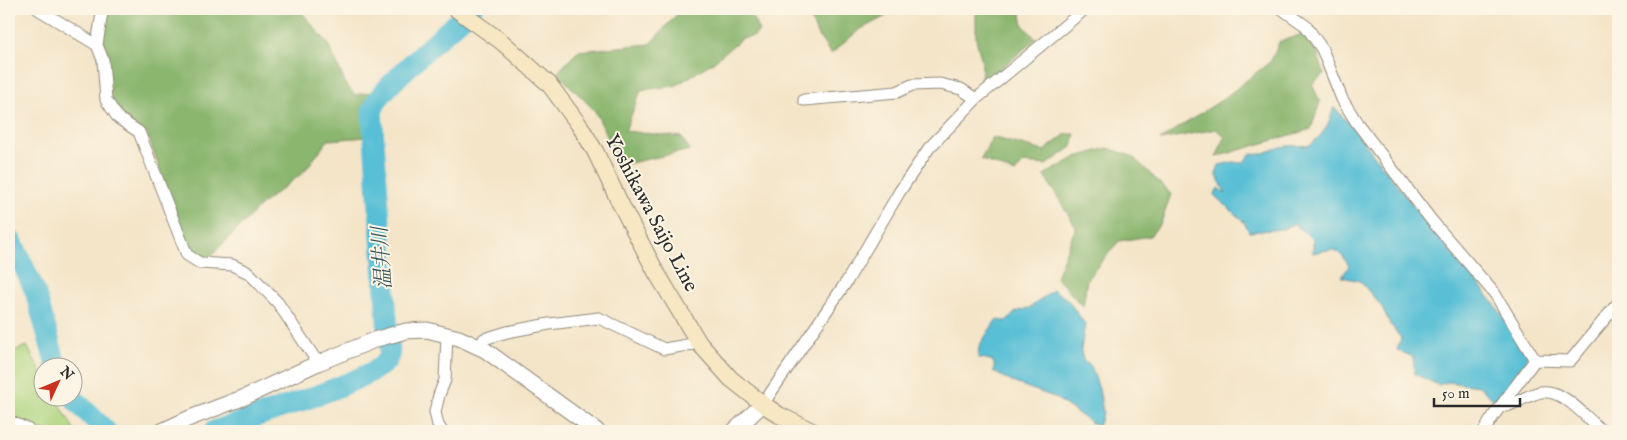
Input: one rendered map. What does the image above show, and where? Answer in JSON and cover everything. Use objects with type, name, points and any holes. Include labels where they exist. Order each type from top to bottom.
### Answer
[{"type":"main road","name":"Yoshikawa Saijo Line","points":[[456,9],[502,42],[549,84],[580,126],[656,272],[699,343],[732,379],[763,404],[779,415],[812,431]]},
{"type":"street","points":[[38,9],[97,45]]},
{"type":"street","points":[[101,9],[97,45],[102,60],[106,100],[118,118],[140,132],[187,255],[200,263],[232,265],[249,273],[278,303],[318,363]]},
{"type":"street","points":[[734,431],[763,404],[847,281],[900,191],[929,148],[976,99],[1085,9]]},
{"type":"street","points":[[1282,9],[1306,26],[1322,49],[1342,99],[1357,123],[1432,221],[1495,294],[1535,360]]},
{"type":"street","points":[[804,100],[897,92],[912,85],[940,84],[961,89],[976,99]]},
{"type":"street","points":[[1535,360],[1570,361],[1618,303]]},
{"type":"street","points":[[480,347],[484,339],[507,332],[599,318],[664,350],[699,343]]},
{"type":"street","points":[[162,431],[377,339],[402,332],[427,330],[459,338],[480,347],[597,431]]},
{"type":"street","points":[[442,431],[438,425],[435,412],[439,394],[445,380],[447,335]]},
{"type":"street","points":[[1484,431],[1494,414],[1535,360]]},
{"type":"street","points":[[1503,404],[1507,406],[1541,392],[1554,393],[1564,397],[1602,431]]},
{"type":"street","points":[[9,424],[27,431]]},
{"type":"green space","points":[[106,9],[299,9],[329,45],[346,85],[355,95],[377,91],[370,109],[368,137],[328,140],[304,172],[263,203],[209,258],[190,251],[147,134],[127,122],[111,106],[101,47]]},
{"type":"green space","points":[[682,9],[747,9],[759,30],[755,36],[741,39],[713,62],[675,86],[641,90],[625,131],[681,137],[690,150],[621,165],[595,111],[557,73],[578,51],[650,44]]},
{"type":"green space","points":[[801,9],[897,9],[859,30],[831,54],[817,34],[807,11]]},
{"type":"green space","points":[[976,9],[1020,9],[1023,25],[1036,39],[981,85],[982,62],[976,39]]},
{"type":"green space","points":[[1305,33],[1318,54],[1324,74],[1312,84],[1320,102],[1311,129],[1216,157],[1225,137],[1216,129],[1160,140],[1223,99],[1271,61],[1279,42]]},
{"type":"green space","points":[[1066,134],[1075,134],[1072,147],[1046,165],[1023,163],[1015,173],[981,159],[992,137],[1044,151]]},
{"type":"green space","points":[[1108,148],[1132,156],[1171,194],[1161,223],[1150,236],[1119,241],[1087,279],[1083,307],[1056,277],[1076,227],[1044,175],[1076,157]]},
{"type":"green space","points":[[27,346],[33,358],[32,408],[62,408],[75,431],[9,431],[9,353]]},
{"type":"water","points":[[1334,107],[1357,133],[1430,228],[1496,306],[1528,354],[1526,362],[1497,403],[1479,386],[1448,382],[1438,385],[1415,374],[1413,357],[1397,350],[1401,338],[1390,324],[1382,307],[1360,281],[1342,277],[1349,266],[1338,252],[1326,250],[1313,253],[1313,239],[1294,224],[1283,229],[1249,232],[1244,222],[1214,195],[1218,188],[1226,194],[1216,174],[1219,165],[1233,162],[1243,163],[1250,154],[1261,154],[1296,145],[1308,146],[1325,129]]},
{"type":"water","points":[[1053,290],[1067,299],[1085,324],[1081,350],[1083,361],[1091,366],[1099,389],[1103,412],[1098,427],[1054,397],[1012,382],[994,372],[994,362],[978,358],[979,346],[996,320],[1006,321],[1016,312],[1031,307]]},
{"type":"waterway","name":"温井川","points":[[214,431],[334,389],[359,378],[387,360],[390,347],[372,112],[380,96],[400,75],[472,9]]},
{"type":"waterway","points":[[9,239],[13,243],[35,291],[54,358]]},
{"type":"waterway","points":[[82,407],[106,431]]}]
